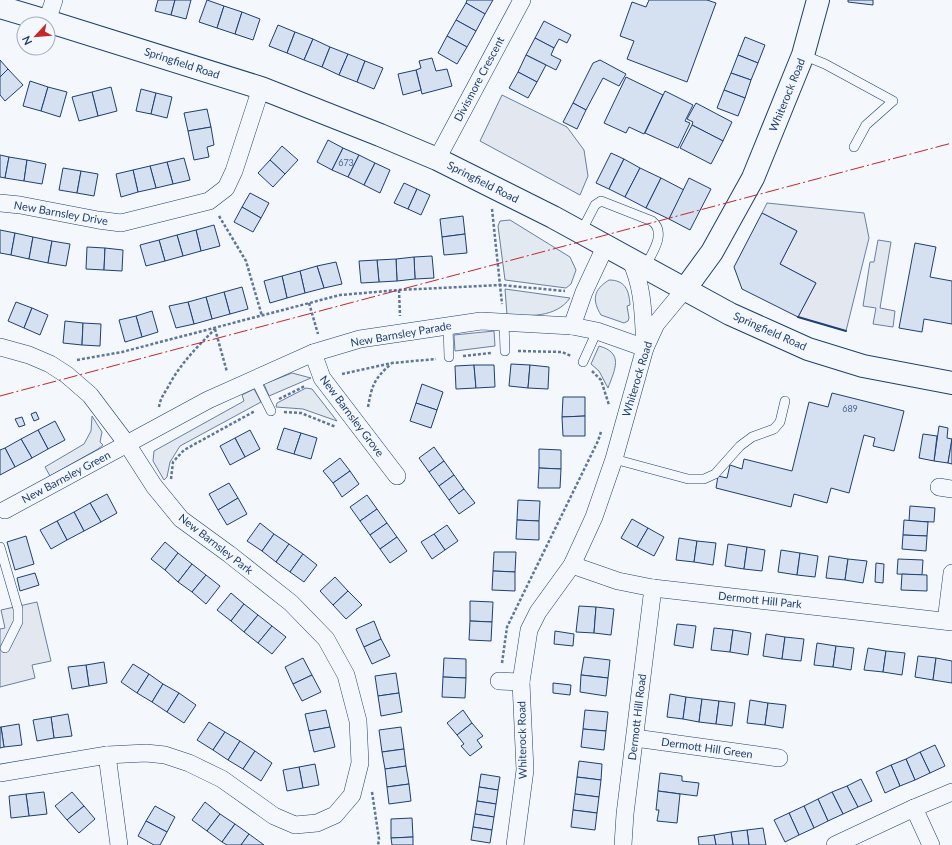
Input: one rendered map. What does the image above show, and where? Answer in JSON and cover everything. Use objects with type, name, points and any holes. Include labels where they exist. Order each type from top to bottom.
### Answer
[{"type":"main road","name":"Whiterock Road","points":[[685,289],[712,252],[753,178],[803,55],[818,0]]},
{"type":"main road","name":"Springfield Road","points":[[0,7],[30,16]]},
{"type":"main road","name":"Springfield Road","points":[[56,24],[261,88],[437,159],[582,232],[730,314],[808,349],[864,366],[952,384]]},
{"type":"street","points":[[49,16],[54,0]]},
{"type":"street","name":"Divismore Crescent","points":[[437,159],[522,0]]},
{"type":"street","name":"New Barnsley Drive","points":[[0,203],[20,205],[121,223],[209,201],[226,188],[234,171],[261,88]]},
{"type":"street","points":[[572,326],[584,292],[606,245]]},
{"type":"street","points":[[638,263],[637,273],[641,288],[645,348]]},
{"type":"street","name":"Whiterock Road","points":[[515,845],[525,770],[521,682],[529,630],[538,612],[572,565],[594,517],[614,459],[645,348],[656,324],[685,289]]},
{"type":"street","name":"New Barnsley Parade","points":[[127,444],[208,400],[254,379],[313,353],[360,339],[481,321],[572,326],[598,331],[645,348]]},
{"type":"street","name":"New Barnsley Park","points":[[0,347],[30,355],[50,364],[67,375],[90,395],[127,444],[154,486],[181,519],[292,603],[326,639],[346,675],[358,720],[360,763],[352,795],[335,815],[317,823],[295,825],[274,816],[222,779],[189,763],[165,755],[107,755],[0,773]]},
{"type":"street","name":"New Barnsley Grove","points":[[313,353],[322,378],[397,476]]},
{"type":"street","name":"New Barnsley Green","points":[[3,512],[127,444]]},
{"type":"street","name":"Dermott Hill Park","points":[[572,565],[618,581],[653,588],[949,622]]},
{"type":"street","points":[[949,622],[952,573]]},
{"type":"street","name":"Dermott Hill Road","points":[[623,845],[653,588]]},
{"type":"street","points":[[499,681],[521,682]]},
{"type":"street","name":"Dermott Hill Green","points":[[635,738],[780,758]]},
{"type":"street","points":[[107,755],[119,845]]},
{"type":"street","points":[[835,845],[952,792]]},
{"type":"street","points":[[914,808],[931,845]]},
{"type":"lane","points":[[803,55],[825,64],[893,101],[866,125],[854,147]]},
{"type":"lane","points":[[582,232],[595,205],[601,201],[652,221],[659,230],[659,237],[638,263]]},
{"type":"lane","points":[[504,322],[505,351]]},
{"type":"lane","points":[[448,326],[449,357]]},
{"type":"lane","points":[[583,362],[598,331]]},
{"type":"lane","points":[[254,379],[269,408]]},
{"type":"lane","points":[[614,459],[688,479],[704,479],[715,474],[740,446],[752,437],[774,429],[780,422],[785,401]]},
{"type":"lane","points":[[0,547],[18,609],[18,622],[5,648]]},
{"type":"path","points":[[489,185],[504,322]]},
{"type":"path","points":[[209,201],[246,261],[262,316]]},
{"type":"path","points":[[50,364],[122,352],[340,295],[399,290],[500,285],[584,292]]},
{"type":"path","points":[[399,290],[399,307]]},
{"type":"path","points":[[309,303],[316,327]]},
{"type":"path","points":[[215,328],[225,366]]},
{"type":"path","points":[[158,427],[160,401],[176,372],[192,351],[215,328]]},
{"type":"path","points":[[166,501],[171,482],[173,462],[184,450],[269,408],[322,378],[392,363],[505,351],[562,352],[583,362],[601,380],[610,407],[612,400]]},
{"type":"path","points":[[269,408],[301,413],[336,427],[362,430],[372,388],[379,375],[392,363]]},
{"type":"path","points":[[499,681],[506,627],[598,441],[602,427]]},
{"type":"path","points":[[360,763],[370,776],[379,839],[378,845]]},
{"type":"shaded area","points":[[502,95],[567,127],[584,150],[588,176],[580,195],[480,141]]},
{"type":"shaded area","points":[[767,203],[864,213],[869,238],[846,331],[798,317],[816,283],[780,264],[797,231],[762,213]]},
{"type":"shaded area","points":[[510,220],[570,257],[576,270],[571,284],[566,288],[505,280],[498,226],[500,221]]},
{"type":"shaded area","points":[[878,240],[891,242],[880,308],[895,311],[893,327],[873,324],[876,308],[863,306],[870,262],[874,262]]},
{"type":"shaded area","points":[[609,280],[614,280],[622,284],[629,295],[630,305],[627,306],[629,318],[628,321],[624,323],[601,315],[596,305],[595,300],[597,292]]},
{"type":"shaded area","points":[[505,289],[570,298],[564,305],[550,312],[524,316],[507,315]]},
{"type":"shaded area","points":[[494,331],[495,346],[455,351],[454,335]]},
{"type":"shaded area","points":[[599,346],[607,349],[615,357],[615,368],[608,388],[599,371],[591,364]]},
{"type":"shaded area","points":[[292,373],[311,378],[269,396],[264,384]]},
{"type":"shaded area","points":[[306,388],[312,389],[337,421],[303,409],[276,407],[277,403]]},
{"type":"shaded area","points":[[254,389],[261,402],[180,446],[170,462],[167,477],[164,480],[153,461],[154,451],[244,401],[242,395]]},
{"type":"shaded area","points":[[92,416],[102,432],[100,442],[103,445],[50,476],[45,467],[84,444],[91,431]]},
{"type":"shaded area","points":[[37,602],[51,661],[32,665],[35,678],[0,687],[0,629],[5,628],[1,610]]},
{"type":"building","points":[[158,0],[175,0],[171,15],[155,11]]},
{"type":"building","points":[[175,0],[191,0],[186,19],[171,15]]},
{"type":"building","points":[[207,0],[224,6],[217,28],[199,22]]},
{"type":"building","points":[[467,0],[493,0],[485,14],[466,3]]},
{"type":"building","points":[[649,0],[707,0],[716,3],[687,82],[627,59],[634,41],[620,36],[632,2],[646,7]]},
{"type":"building","points":[[848,0],[873,0],[873,5],[848,2]]},
{"type":"building","points":[[466,3],[485,14],[476,31],[456,20]]},
{"type":"building","points":[[224,6],[242,12],[235,34],[217,28]]},
{"type":"building","points":[[242,12],[260,19],[253,40],[235,34]]},
{"type":"building","points":[[456,20],[476,31],[467,47],[447,36]]},
{"type":"building","points":[[544,21],[571,35],[567,43],[559,39],[554,48],[535,38]]},
{"type":"building","points":[[278,25],[295,32],[287,53],[269,46]]},
{"type":"building","points":[[295,32],[313,39],[304,60],[287,53]]},
{"type":"building","points":[[447,36],[467,47],[457,64],[438,53]]},
{"type":"building","points":[[745,37],[765,45],[758,63],[738,55]]},
{"type":"building","points":[[535,38],[554,48],[551,55],[561,60],[556,70],[526,55]]},
{"type":"building","points":[[313,39],[330,47],[322,67],[304,60]]},
{"type":"building","points":[[330,47],[348,54],[339,75],[322,67]]},
{"type":"building","points":[[348,54],[365,61],[357,82],[339,75]]},
{"type":"building","points":[[526,55],[546,65],[537,82],[518,72]]},
{"type":"building","points":[[738,55],[758,63],[751,80],[731,73]]},
{"type":"building","points":[[432,58],[436,71],[447,69],[452,86],[422,94],[416,70],[421,68],[419,61]]},
{"type":"building","points":[[0,60],[8,69],[0,77]]},
{"type":"building","points":[[600,60],[626,74],[619,86],[603,78],[586,110],[573,103],[593,63]]},
{"type":"building","points":[[365,61],[383,68],[374,89],[357,82]]},
{"type":"building","points":[[8,69],[23,85],[5,101],[0,95],[0,77]]},
{"type":"building","points":[[416,70],[421,90],[403,95],[398,74]]},
{"type":"building","points":[[518,72],[537,82],[528,98],[509,88]]},
{"type":"building","points":[[731,73],[751,80],[745,98],[724,90]]},
{"type":"building","points":[[626,77],[663,95],[644,134],[629,127],[626,133],[604,123]]},
{"type":"building","points":[[30,81],[48,87],[41,111],[23,106]]},
{"type":"building","points":[[48,87],[67,92],[60,117],[41,111]]},
{"type":"building","points":[[111,87],[117,111],[98,116],[92,92]]},
{"type":"building","points":[[141,89],[156,93],[151,114],[136,111]]},
{"type":"building","points":[[724,90],[745,98],[738,116],[717,108]]},
{"type":"building","points":[[665,91],[693,105],[685,121],[690,123],[678,148],[645,133]]},
{"type":"building","points":[[92,92],[98,116],[79,121],[72,97]]},
{"type":"building","points":[[156,93],[172,97],[167,118],[151,114]]},
{"type":"building","points":[[573,103],[586,110],[577,129],[563,122]]},
{"type":"building","points":[[696,103],[732,122],[723,141],[692,125],[693,122],[687,119]]},
{"type":"building","points":[[207,109],[211,127],[188,131],[184,113]]},
{"type":"building","points":[[692,125],[723,141],[711,164],[680,148]]},
{"type":"building","points":[[211,127],[214,145],[207,147],[209,157],[194,160],[188,131]]},
{"type":"building","points":[[328,140],[343,148],[332,170],[317,162]]},
{"type":"building","points":[[282,146],[298,160],[285,174],[270,160]]},
{"type":"building","points":[[343,148],[359,155],[348,177],[332,170]]},
{"type":"building","points":[[611,153],[624,159],[609,189],[596,183]]},
{"type":"building","points":[[0,155],[9,157],[5,178],[0,177]]},
{"type":"building","points":[[359,155],[375,163],[364,185],[348,177]]},
{"type":"building","points":[[9,157],[27,160],[24,181],[5,178]]},
{"type":"building","points":[[184,158],[190,180],[173,184],[167,162]]},
{"type":"building","points":[[624,159],[640,168],[625,197],[609,189]]},
{"type":"building","points":[[27,160],[46,164],[42,184],[24,181]]},
{"type":"building","points":[[270,160],[285,174],[273,187],[258,173]]},
{"type":"building","points":[[167,162],[173,184],[156,188],[150,166]]},
{"type":"building","points":[[375,163],[390,170],[380,193],[364,185]]},
{"type":"building","points":[[150,166],[156,188],[138,192],[133,170]]},
{"type":"building","points":[[63,168],[81,171],[77,193],[59,190]]},
{"type":"building","points":[[640,168],[661,178],[646,208],[625,197]]},
{"type":"building","points":[[133,170],[138,192],[121,197],[116,174]]},
{"type":"building","points":[[81,171],[98,174],[94,196],[77,193]]},
{"type":"building","points":[[661,178],[684,190],[669,219],[646,208]]},
{"type":"building","points":[[689,178],[711,189],[690,230],[669,219]]},
{"type":"building","points":[[404,183],[417,189],[408,209],[394,203]]},
{"type":"building","points":[[417,189],[430,195],[421,215],[408,209]]},
{"type":"building","points":[[250,193],[269,203],[261,218],[242,207]]},
{"type":"building","points":[[242,207],[261,218],[253,232],[234,222]]},
{"type":"building","points":[[762,213],[797,231],[780,264],[816,283],[798,317],[742,289],[734,267]]},
{"type":"building","points":[[463,216],[465,234],[442,237],[440,219]]},
{"type":"building","points":[[214,225],[220,246],[201,251],[196,230]]},
{"type":"building","points":[[0,230],[15,233],[11,255],[0,253]]},
{"type":"building","points":[[196,230],[201,251],[183,256],[177,235]]},
{"type":"building","points":[[15,233],[33,237],[29,259],[11,255]]},
{"type":"building","points":[[465,234],[467,253],[444,255],[442,237]]},
{"type":"building","points":[[177,235],[183,256],[165,261],[159,240]]},
{"type":"building","points":[[33,237],[52,241],[48,263],[29,259]]},
{"type":"building","points":[[159,240],[165,261],[146,266],[140,245]]},
{"type":"building","points":[[52,241],[70,244],[66,266],[48,263]]},
{"type":"building","points":[[915,243],[936,247],[930,277],[952,281],[952,324],[924,319],[922,332],[899,328]]},
{"type":"building","points":[[87,247],[105,248],[104,270],[86,269]]},
{"type":"building","points":[[105,248],[123,250],[122,271],[104,270]]},
{"type":"building","points":[[432,256],[434,278],[415,279],[414,257]]},
{"type":"building","points":[[414,257],[415,279],[397,281],[396,259]]},
{"type":"building","points":[[396,259],[397,281],[379,282],[377,260]]},
{"type":"building","points":[[377,260],[379,282],[361,283],[359,261]]},
{"type":"building","points":[[336,262],[342,284],[324,288],[317,266]]},
{"type":"building","points":[[317,266],[324,288],[305,293],[300,271]]},
{"type":"building","points":[[300,271],[305,293],[287,298],[282,276]]},
{"type":"building","points":[[282,276],[287,298],[270,303],[264,281]]},
{"type":"building","points":[[242,287],[248,309],[230,314],[224,292]]},
{"type":"building","points":[[224,292],[230,314],[212,319],[206,297]]},
{"type":"building","points":[[206,297],[212,319],[194,324],[188,302]]},
{"type":"building","points":[[16,302],[32,308],[24,328],[8,321]]},
{"type":"building","points":[[188,302],[194,324],[176,328],[169,306]]},
{"type":"building","points":[[32,308],[48,315],[40,335],[24,328]]},
{"type":"building","points":[[152,311],[158,332],[142,337],[136,316]]},
{"type":"building","points":[[136,316],[142,337],[125,342],[119,320]]},
{"type":"building","points":[[65,321],[83,323],[82,345],[63,343]]},
{"type":"building","points":[[83,323],[101,324],[100,346],[82,345]]},
{"type":"building","points":[[511,364],[530,365],[528,388],[509,386]]},
{"type":"building","points":[[474,365],[476,388],[456,389],[455,366]]},
{"type":"building","points":[[474,365],[494,365],[495,387],[476,388]]},
{"type":"building","points":[[530,365],[549,367],[548,389],[528,388]]},
{"type":"building","points":[[422,384],[443,392],[437,410],[416,403]]},
{"type":"building","points":[[832,393],[904,411],[894,451],[873,446],[875,438],[864,435],[849,493],[831,488],[827,503],[794,494],[791,507],[716,488],[718,476],[727,478],[730,465],[742,469],[744,459],[792,471],[809,402],[828,407]]},
{"type":"building","points":[[563,397],[585,397],[585,416],[562,417]]},
{"type":"building","points":[[416,403],[437,410],[431,428],[410,421]]},
{"type":"building","points":[[36,412],[39,419],[34,421],[31,414]]},
{"type":"building","points":[[585,416],[585,436],[563,436],[562,417]]},
{"type":"building","points":[[22,417],[25,425],[19,427],[15,419]]},
{"type":"building","points":[[55,421],[65,440],[48,449],[38,430]]},
{"type":"building","points":[[939,426],[948,428],[947,438],[952,439],[948,463],[934,461]]},
{"type":"building","points":[[284,428],[301,433],[294,454],[277,449]]},
{"type":"building","points":[[38,430],[48,449],[32,458],[21,439]]},
{"type":"building","points":[[250,430],[260,449],[245,457],[235,438]]},
{"type":"building","points":[[301,433],[317,438],[311,459],[294,454]]},
{"type":"building","points":[[923,434],[937,436],[934,461],[919,458]]},
{"type":"building","points":[[235,438],[245,457],[230,465],[220,446]]},
{"type":"building","points":[[21,439],[32,458],[15,467],[5,448]]},
{"type":"building","points":[[952,439],[952,464],[948,463]]},
{"type":"building","points":[[434,447],[444,461],[429,472],[419,458]]},
{"type":"building","points":[[5,448],[15,467],[0,475],[0,450]]},
{"type":"building","points":[[539,449],[561,450],[561,469],[539,468]]},
{"type":"building","points":[[340,458],[350,471],[333,483],[323,471]]},
{"type":"building","points":[[444,461],[454,475],[439,486],[429,472]]},
{"type":"building","points":[[539,468],[561,469],[560,488],[538,488]]},
{"type":"building","points":[[350,471],[359,484],[342,497],[333,483]]},
{"type":"building","points":[[454,475],[464,489],[449,500],[439,486]]},
{"type":"building","points":[[229,483],[238,498],[218,510],[209,494]]},
{"type":"building","points":[[464,489],[475,503],[459,514],[449,500]]},
{"type":"building","points":[[107,494],[117,513],[101,522],[90,503]]},
{"type":"building","points":[[367,495],[377,509],[360,521],[350,507]]},
{"type":"building","points":[[238,498],[247,514],[227,525],[218,510]]},
{"type":"building","points":[[518,500],[540,501],[539,521],[517,520]]},
{"type":"building","points":[[90,503],[101,522],[84,531],[74,512]]},
{"type":"building","points":[[910,506],[935,508],[934,522],[909,521]]},
{"type":"building","points":[[377,509],[387,523],[370,535],[360,521]]},
{"type":"building","points":[[74,512],[84,531],[67,540],[57,521]]},
{"type":"building","points":[[632,519],[648,528],[637,547],[621,538]]},
{"type":"building","points":[[517,520],[539,521],[539,540],[516,539]]},
{"type":"building","points":[[904,520],[928,522],[927,536],[903,535]]},
{"type":"building","points":[[57,521],[67,540],[51,549],[40,530]]},
{"type":"building","points":[[260,523],[274,534],[262,551],[247,541]]},
{"type":"building","points":[[387,523],[397,537],[380,549],[370,535]]},
{"type":"building","points":[[447,525],[458,541],[445,550],[434,534]]},
{"type":"building","points":[[648,528],[664,537],[654,556],[637,547]]},
{"type":"building","points":[[274,534],[289,544],[276,562],[262,551]]},
{"type":"building","points":[[434,534],[445,550],[432,559],[421,542]]},
{"type":"building","points":[[903,535],[927,536],[926,551],[902,549]]},
{"type":"building","points":[[26,536],[34,564],[15,570],[7,542]]},
{"type":"building","points":[[397,537],[407,551],[390,563],[380,549]]},
{"type":"building","points":[[679,538],[697,541],[694,562],[676,560]]},
{"type":"building","points":[[697,541],[716,543],[713,565],[694,562]]},
{"type":"building","points":[[165,542],[178,553],[165,570],[151,559]]},
{"type":"building","points":[[289,544],[303,554],[290,572],[276,562]]},
{"type":"building","points":[[728,544],[747,547],[744,569],[725,566]]},
{"type":"building","points":[[747,547],[765,550],[762,571],[744,569]]},
{"type":"building","points":[[781,550],[800,553],[797,575],[778,572]]},
{"type":"building","points":[[494,552],[516,552],[515,572],[493,571]]},
{"type":"building","points":[[178,553],[192,564],[178,582],[165,570]]},
{"type":"building","points":[[800,553],[818,556],[815,577],[797,575]]},
{"type":"building","points":[[303,554],[317,565],[304,582],[290,572]]},
{"type":"building","points":[[829,556],[848,559],[845,580],[826,578]]},
{"type":"building","points":[[848,559],[867,561],[863,583],[845,580]]},
{"type":"building","points":[[898,559],[923,560],[922,575],[897,574]]},
{"type":"building","points":[[876,563],[884,564],[883,583],[875,582]]},
{"type":"building","points":[[192,564],[206,575],[192,592],[178,582]]},
{"type":"building","points":[[493,571],[515,572],[515,591],[492,590]]},
{"type":"building","points":[[35,573],[39,585],[20,591],[17,578]]},
{"type":"building","points":[[902,574],[927,575],[927,591],[901,590]]},
{"type":"building","points":[[206,575],[220,586],[206,604],[192,592]]},
{"type":"building","points":[[335,577],[348,591],[333,605],[320,591]]},
{"type":"building","points":[[348,591],[362,605],[346,619],[333,605]]},
{"type":"building","points":[[231,593],[244,604],[231,621],[217,610]]},
{"type":"building","points":[[470,601],[493,602],[492,622],[470,621]]},
{"type":"building","points":[[244,604],[258,615],[244,632],[231,621]]},
{"type":"building","points":[[579,606],[596,607],[594,633],[576,632]]},
{"type":"building","points":[[596,607],[614,609],[611,635],[594,633]]},
{"type":"building","points":[[258,615],[272,626],[258,643],[244,632]]},
{"type":"building","points":[[374,621],[381,639],[364,647],[356,629]]},
{"type":"building","points":[[470,621],[492,622],[491,641],[469,640]]},
{"type":"building","points":[[677,624],[696,626],[693,648],[674,645]]},
{"type":"building","points":[[272,626],[286,637],[272,654],[258,643]]},
{"type":"building","points":[[714,628],[733,630],[730,652],[711,650]]},
{"type":"building","points":[[733,630],[751,633],[748,655],[730,652]]},
{"type":"building","points":[[555,631],[574,634],[573,646],[554,644]]},
{"type":"building","points":[[766,634],[785,637],[782,659],[763,656]]},
{"type":"building","points":[[785,637],[804,639],[801,661],[782,659]]},
{"type":"building","points":[[381,639],[390,656],[372,664],[364,647]]},
{"type":"building","points":[[817,643],[836,646],[833,667],[814,665]]},
{"type":"building","points":[[836,646],[854,648],[851,670],[833,667]]},
{"type":"building","points":[[868,648],[886,651],[883,672],[864,670]]},
{"type":"building","points":[[886,651],[905,653],[902,675],[883,672]]},
{"type":"building","points":[[918,656],[936,658],[933,680],[915,677]]},
{"type":"building","points":[[584,657],[610,660],[608,678],[581,675]]},
{"type":"building","points":[[303,658],[312,675],[293,684],[285,667]]},
{"type":"building","points":[[444,658],[466,659],[466,678],[443,677]]},
{"type":"building","points":[[936,658],[952,661],[952,683],[933,680]]},
{"type":"building","points":[[104,662],[107,683],[89,686],[86,665]]},
{"type":"building","points":[[133,664],[149,674],[137,693],[121,682]]},
{"type":"building","points":[[86,665],[89,686],[72,689],[68,667]]},
{"type":"building","points":[[396,673],[399,693],[378,696],[375,676]]},
{"type":"building","points":[[149,674],[163,684],[152,702],[137,693]]},
{"type":"building","points":[[312,675],[321,692],[302,701],[293,684]]},
{"type":"building","points":[[581,675],[608,678],[606,696],[580,692]]},
{"type":"building","points":[[443,677],[466,678],[465,698],[442,697]]},
{"type":"building","points":[[553,683],[571,685],[570,695],[553,693]]},
{"type":"building","points":[[163,684],[179,693],[167,712],[152,702]]},
{"type":"building","points":[[179,693],[196,705],[184,723],[167,712]]},
{"type":"building","points":[[399,693],[402,712],[381,716],[378,696]]},
{"type":"building","points":[[670,694],[686,697],[683,719],[667,717]]},
{"type":"building","points":[[686,697],[702,699],[699,722],[683,719]]},
{"type":"building","points":[[702,699],[719,701],[716,724],[699,722]]},
{"type":"building","points":[[750,700],[768,703],[765,725],[747,723]]},
{"type":"building","points":[[719,701],[735,703],[732,726],[716,724]]},
{"type":"building","points":[[768,703],[786,705],[783,728],[765,725]]},
{"type":"building","points":[[326,710],[330,727],[309,731],[305,714]]},
{"type":"building","points":[[463,710],[472,723],[457,735],[447,723]]},
{"type":"building","points":[[585,710],[608,712],[606,731],[583,729]]},
{"type":"building","points":[[68,714],[72,736],[54,738],[51,717]]},
{"type":"building","points":[[51,717],[54,738],[37,741],[33,720]]},
{"type":"building","points":[[209,722],[225,732],[213,750],[197,740]]},
{"type":"building","points":[[472,723],[483,736],[477,740],[482,747],[470,756],[461,746],[464,744],[457,735]]},
{"type":"building","points":[[19,724],[22,745],[4,747],[1,727]]},
{"type":"building","points":[[0,727],[4,747],[0,748]]},
{"type":"building","points":[[330,727],[335,747],[314,752],[309,731]]},
{"type":"building","points":[[401,727],[404,749],[382,752],[379,730]]},
{"type":"building","points":[[583,729],[606,731],[604,750],[581,747]]},
{"type":"building","points":[[225,732],[240,741],[228,760],[213,750]]},
{"type":"building","points":[[240,741],[255,751],[243,769],[228,760]]},
{"type":"building","points":[[935,745],[945,766],[930,773],[920,752]]},
{"type":"building","points":[[404,749],[406,766],[385,769],[382,752]]},
{"type":"building","points":[[255,751],[272,763],[261,781],[243,769]]},
{"type":"building","points":[[920,752],[930,773],[915,780],[906,759]]},
{"type":"building","points":[[906,759],[915,780],[900,786],[891,765]]},
{"type":"building","points":[[579,761],[602,764],[601,780],[577,777]]},
{"type":"building","points":[[315,764],[319,785],[303,788],[299,767]]},
{"type":"building","points":[[891,765],[900,786],[885,793],[876,772]]},
{"type":"building","points":[[406,766],[409,784],[387,787],[385,769]]},
{"type":"building","points":[[299,767],[303,788],[287,791],[283,770]]},
{"type":"building","points":[[660,773],[682,776],[682,781],[699,783],[697,796],[658,791]]},
{"type":"building","points":[[481,774],[500,777],[498,790],[479,787]]},
{"type":"building","points":[[577,777],[601,780],[599,797],[575,794]]},
{"type":"building","points":[[861,779],[872,801],[858,807],[847,786]]},
{"type":"building","points":[[409,784],[411,801],[389,804],[387,787]]},
{"type":"building","points":[[847,786],[858,807],[843,814],[832,792]]},
{"type":"building","points":[[479,787],[498,790],[496,804],[477,801]]},
{"type":"building","points":[[658,791],[680,794],[677,823],[657,821],[659,810],[656,810]]},
{"type":"building","points":[[44,792],[47,814],[29,816],[26,794]]},
{"type":"building","points":[[72,792],[84,806],[67,820],[55,806]]},
{"type":"building","points":[[832,792],[843,814],[828,821],[818,799]]},
{"type":"building","points":[[26,794],[29,816],[11,818],[9,796]]},
{"type":"building","points":[[575,794],[599,797],[597,813],[573,810]]},
{"type":"building","points":[[818,799],[828,821],[814,828],[804,806]]},
{"type":"building","points":[[477,801],[496,804],[494,817],[475,814]]},
{"type":"building","points":[[205,802],[220,814],[207,831],[192,820]]},
{"type":"building","points":[[84,806],[95,819],[79,833],[67,820]]},
{"type":"building","points":[[155,806],[175,817],[167,832],[146,821]]},
{"type":"building","points":[[804,806],[814,828],[799,835],[789,813]]},
{"type":"building","points":[[573,810],[597,813],[595,830],[571,827]]},
{"type":"building","points":[[789,813],[799,835],[785,842],[774,820]]},
{"type":"building","points":[[220,814],[235,824],[222,842],[207,831]]},
{"type":"building","points":[[475,814],[494,817],[492,830],[473,827]]},
{"type":"building","points":[[412,818],[413,837],[391,838],[391,819]]},
{"type":"building","points":[[146,821],[167,832],[160,845],[154,845],[138,836]]},
{"type":"building","points":[[235,824],[249,834],[241,845],[227,845],[222,842]]},
{"type":"building","points":[[473,827],[492,830],[490,843],[471,840]]},
{"type":"building","points":[[763,828],[766,845],[749,845],[747,830]]},
{"type":"building","points":[[747,830],[749,845],[733,845],[731,832]]},
{"type":"building","points":[[731,832],[733,845],[716,845],[714,835]]},
{"type":"building","points":[[249,834],[264,845],[241,845]]},
{"type":"building","points":[[714,835],[716,845],[699,845],[698,837]]},
{"type":"building","points":[[413,837],[413,845],[392,845],[391,838]]},
{"type":"wall","points":[[798,317],[846,331]]},
{"type":"power","points":[[0,396],[952,143]]}]
